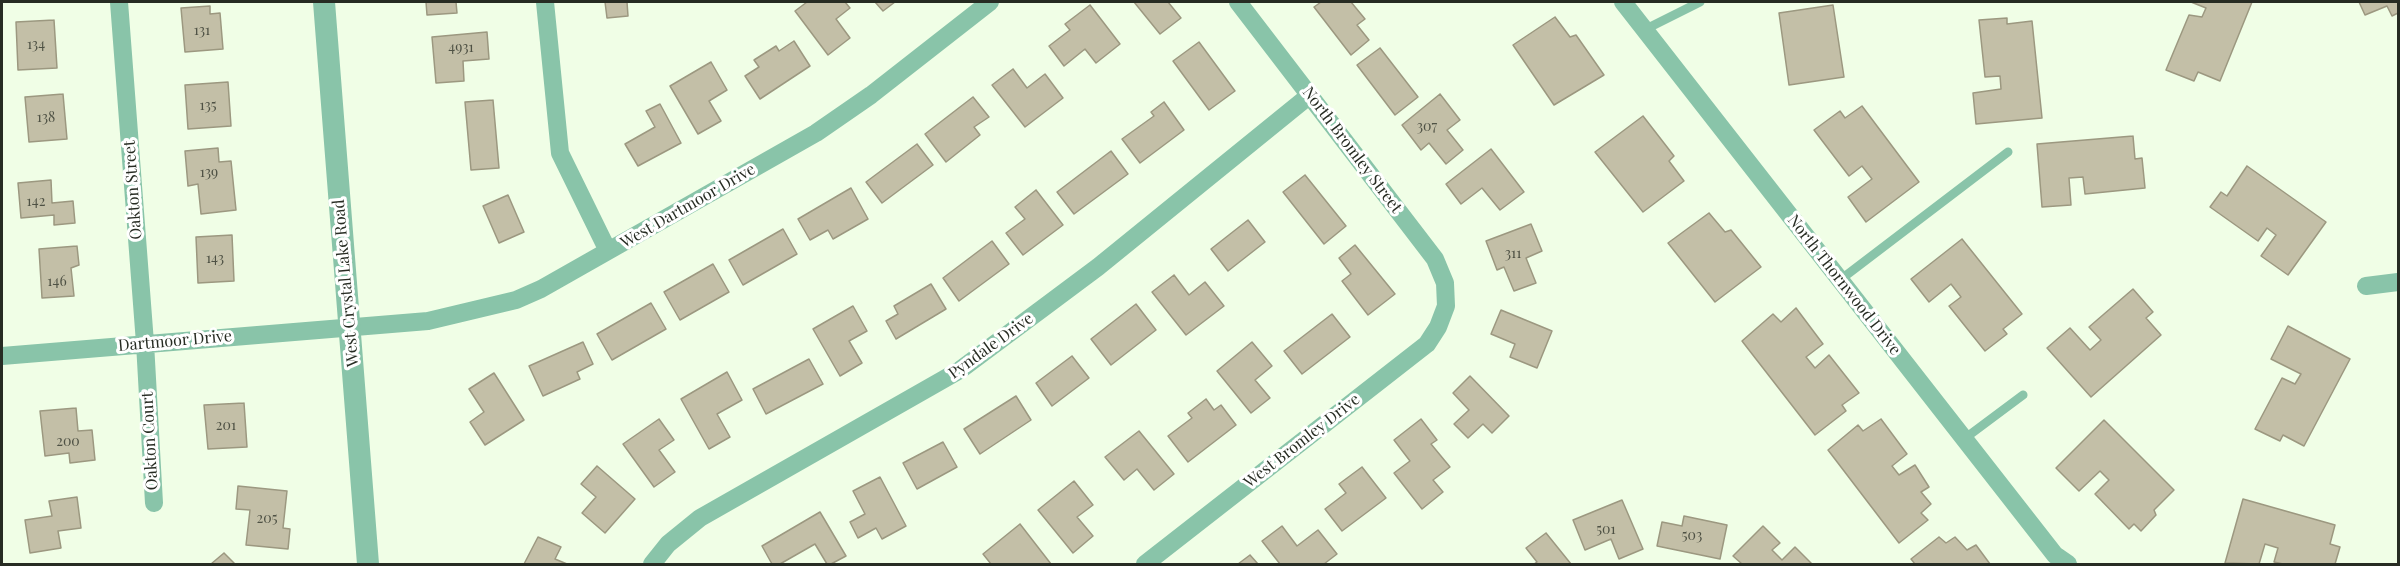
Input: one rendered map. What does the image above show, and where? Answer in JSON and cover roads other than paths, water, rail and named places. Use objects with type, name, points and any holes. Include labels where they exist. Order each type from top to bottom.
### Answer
[{"type":"street","name":"Oakton Street","points":[[119,2],[147,380]]},
{"type":"street","name":"West Crystal Lake Road","points":[[324,2],[368,564]]},
{"type":"street","points":[[545,2],[560,153],[608,251]]},
{"type":"street","name":"West Dartmoor Drive","points":[[349,326],[428,321],[498,306],[541,289],[841,116],[990,2]]},
{"type":"street","name":"North Bromley Street","points":[[1238,2],[1436,259],[1445,283],[1446,306]]},
{"type":"street","name":"North Thornwood Drive","points":[[1623,2],[2055,555],[2068,564]]},
{"type":"street","name":"Pyndale Drive","points":[[652,564],[668,544],[700,518],[960,370],[1098,267],[1310,95]]},
{"type":"street","points":[[2366,286],[2398,282]]},
{"type":"street","name":"West Bromley Drive","points":[[1145,564],[1426,344],[1438,327],[1446,306]]},
{"type":"street","name":"Dartmoor Drive","points":[[2,356],[349,326]]},
{"type":"street","name":"Oakton Court","points":[[147,380],[154,503]]},
{"type":"lane","points":[[1644,30],[1700,2]]},
{"type":"lane","points":[[1840,280],[2008,152]]},
{"type":"lane","points":[[1965,439],[2023,396]]}]
